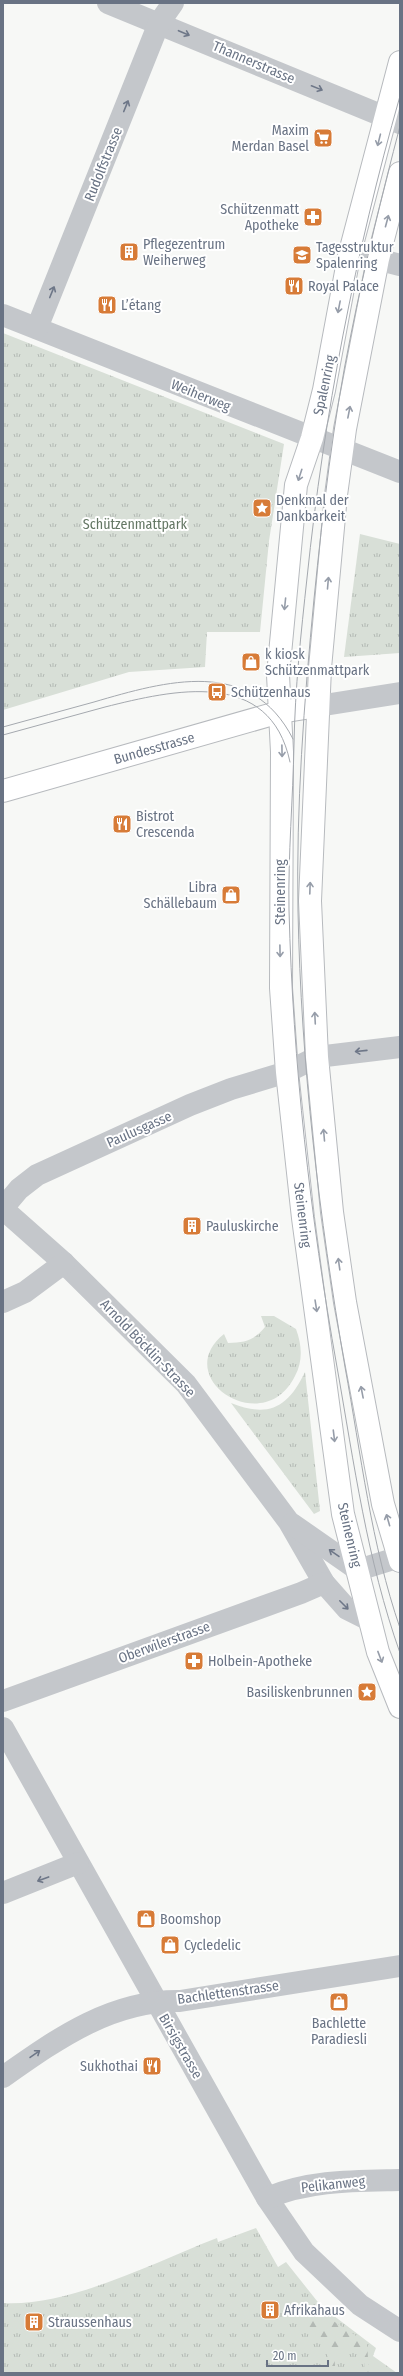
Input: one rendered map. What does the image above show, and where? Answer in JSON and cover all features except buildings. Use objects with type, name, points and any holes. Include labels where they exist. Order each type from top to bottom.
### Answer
[{"type":"main road","name":"Spalenring","points":[[280,712],[278,675],[296,485],[312,438],[324,390],[350,252],[392,120],[400,62]]},
{"type":"main road","name":"Spalenring","points":[[312,707],[342,450],[378,259],[400,173]]},
{"type":"main road","name":"Bundesstrasse","points":[[3,791],[280,712],[312,707]]},
{"type":"main road","name":"Steinenring","points":[[312,707],[310,901],[317,1057],[332,1212],[345,1302],[383,1504],[400,1558]]},
{"type":"main road","name":"Steinenring","points":[[280,712],[282,752],[281,988],[287,1072],[303,1218],[324,1361],[342,1502],[368,1620],[378,1652],[400,1707]]},
{"type":"street","name":"Thannerstrasse","points":[[108,3],[159,22],[392,120]]},
{"type":"street","name":"Rudolfstrasse","points":[[37,328],[159,22],[173,3]]},
{"type":"street","points":[[350,252],[400,264]]},
{"type":"street","name":"Weiherweg","points":[[3,315],[400,472]]},
{"type":"street","points":[[312,707],[400,693]]},
{"type":"street","name":"Paulusgasse","points":[[3,1208],[19,1189],[37,1175],[67,1160],[231,1089],[287,1072],[317,1057],[400,1047]]},
{"type":"street","name":"Arnold Böcklin-Strasse","points":[[3,1208],[64,1263],[186,1384],[289,1522],[324,1583],[347,1609],[368,1620]]},
{"type":"street","points":[[3,1302],[25,1292],[64,1263]]},
{"type":"street","name":"Arnold Böcklin-Strasse","points":[[289,1522],[358,1570]]},
{"type":"street","points":[[358,1570],[400,1558]]},
{"type":"street","name":"Oberwilerstrasse","points":[[3,1701],[301,1593],[324,1583]]},
{"type":"street","name":"Birsigstrasse","points":[[3,1728],[267,2198],[304,2252],[360,2306],[400,2330]]},
{"type":"street","points":[[3,1893],[78,1863]]},
{"type":"street","name":"Bachlettenstrasse","points":[[3,2077],[60,2037],[77,2027],[155,2001],[180,2001],[400,1966]]},
{"type":"street","name":"Pelikanweg","points":[[267,2198],[290,2189],[340,2181],[400,2180]]},
{"type":"green space","name":"Schützenmattpark","points":[[3,333],[284,444],[269,541],[260,632],[207,632],[205,667],[129,672],[3,710]]},
{"type":"green space","points":[[360,534],[400,544],[400,653],[344,657]]},
{"type":"green space","points":[[261,1316],[274,1316],[296,1329],[300,1341],[301,1353],[299,1365],[295,1376],[281,1394],[263,1403],[244,1402],[227,1396],[214,1384],[208,1368],[210,1351],[224,1334],[228,1343],[245,1341],[253,1338],[265,1327]]},
{"type":"green space","points":[[305,1372],[320,1511],[314,1514],[231,1403],[256,1410],[276,1407],[284,1402],[291,1394]]},
{"type":"green space","points":[[256,2228],[278,2267],[286,2262],[321,2306],[376,2348],[373,2356],[397,2373],[3,2373],[3,2303],[29,2302],[56,2298],[83,2291],[112,2281],[217,2238],[218,2242]]},
{"type":"green space","points":[[318,2311],[367,2343],[369,2373],[365,2373],[363,2347],[334,2350],[335,2366],[330,2366],[326,2349],[303,2330]]},
{"type":"tram line","points":[[400,96],[355,275],[322,456],[307,578],[297,681],[289,889],[294,1025],[304,1139],[327,1310],[362,1511],[379,1583],[400,1653]]},
{"type":"tram line","points":[[400,126],[356,308],[339,400],[329,466],[317,566],[307,677],[298,833],[298,911],[303,1026],[307,1083],[319,1197],[345,1367],[374,1531],[381,1564],[400,1628]]},
{"type":"tram line","points":[[3,727],[150,687],[178,683],[205,682],[231,685],[254,695],[275,713],[293,739]]},
{"type":"tram line","points":[[3,735],[105,707],[160,695],[188,692],[216,692],[241,698],[262,711],[279,732],[290,762]]},
{"type":"place","name":"Maxim Merdan Basel","points":[[323,138]]},
{"type":"place","name":"Schützenmatt Apotheke","points":[[313,217]]},
{"type":"place","name":"Pflegezentrum Weiherweg","points":[[129,252]]},
{"type":"place","name":"Tagesstruktur Spalenring","points":[[302,255]]},
{"type":"place","name":"Royal Palace","points":[[294,286]]},
{"type":"place","name":"L’étang","points":[[107,305]]},
{"type":"place","name":"Denkmal der Dankbarkeit","points":[[262,508]]},
{"type":"place","name":"k kiosk Schützenmattpark","points":[[251,662]]},
{"type":"place","name":"Schützenhaus","points":[[217,692]]},
{"type":"place","name":"Bistrot Crescenda","points":[[122,824]]},
{"type":"place","name":"Libra Schällebaum","points":[[231,895]]},
{"type":"place","name":"Pauluskirche","points":[[192,1226]]},
{"type":"place","name":"Holbein-Apotheke","points":[[194,1661]]},
{"type":"place","name":"Basiliskenbrunnen","points":[[367,1692]]},
{"type":"place","name":"Boomshop","points":[[146,1919]]},
{"type":"place","name":"Cycledelic","points":[[170,1945]]},
{"type":"place","name":"Bachlette Paradiesli","points":[[339,2002]]},
{"type":"place","name":"Sukhothai","points":[[152,2066]]},
{"type":"place","name":"Afrikahaus","points":[[270,2310]]},
{"type":"place","name":"Straussenhaus","points":[[34,2322]]}]
